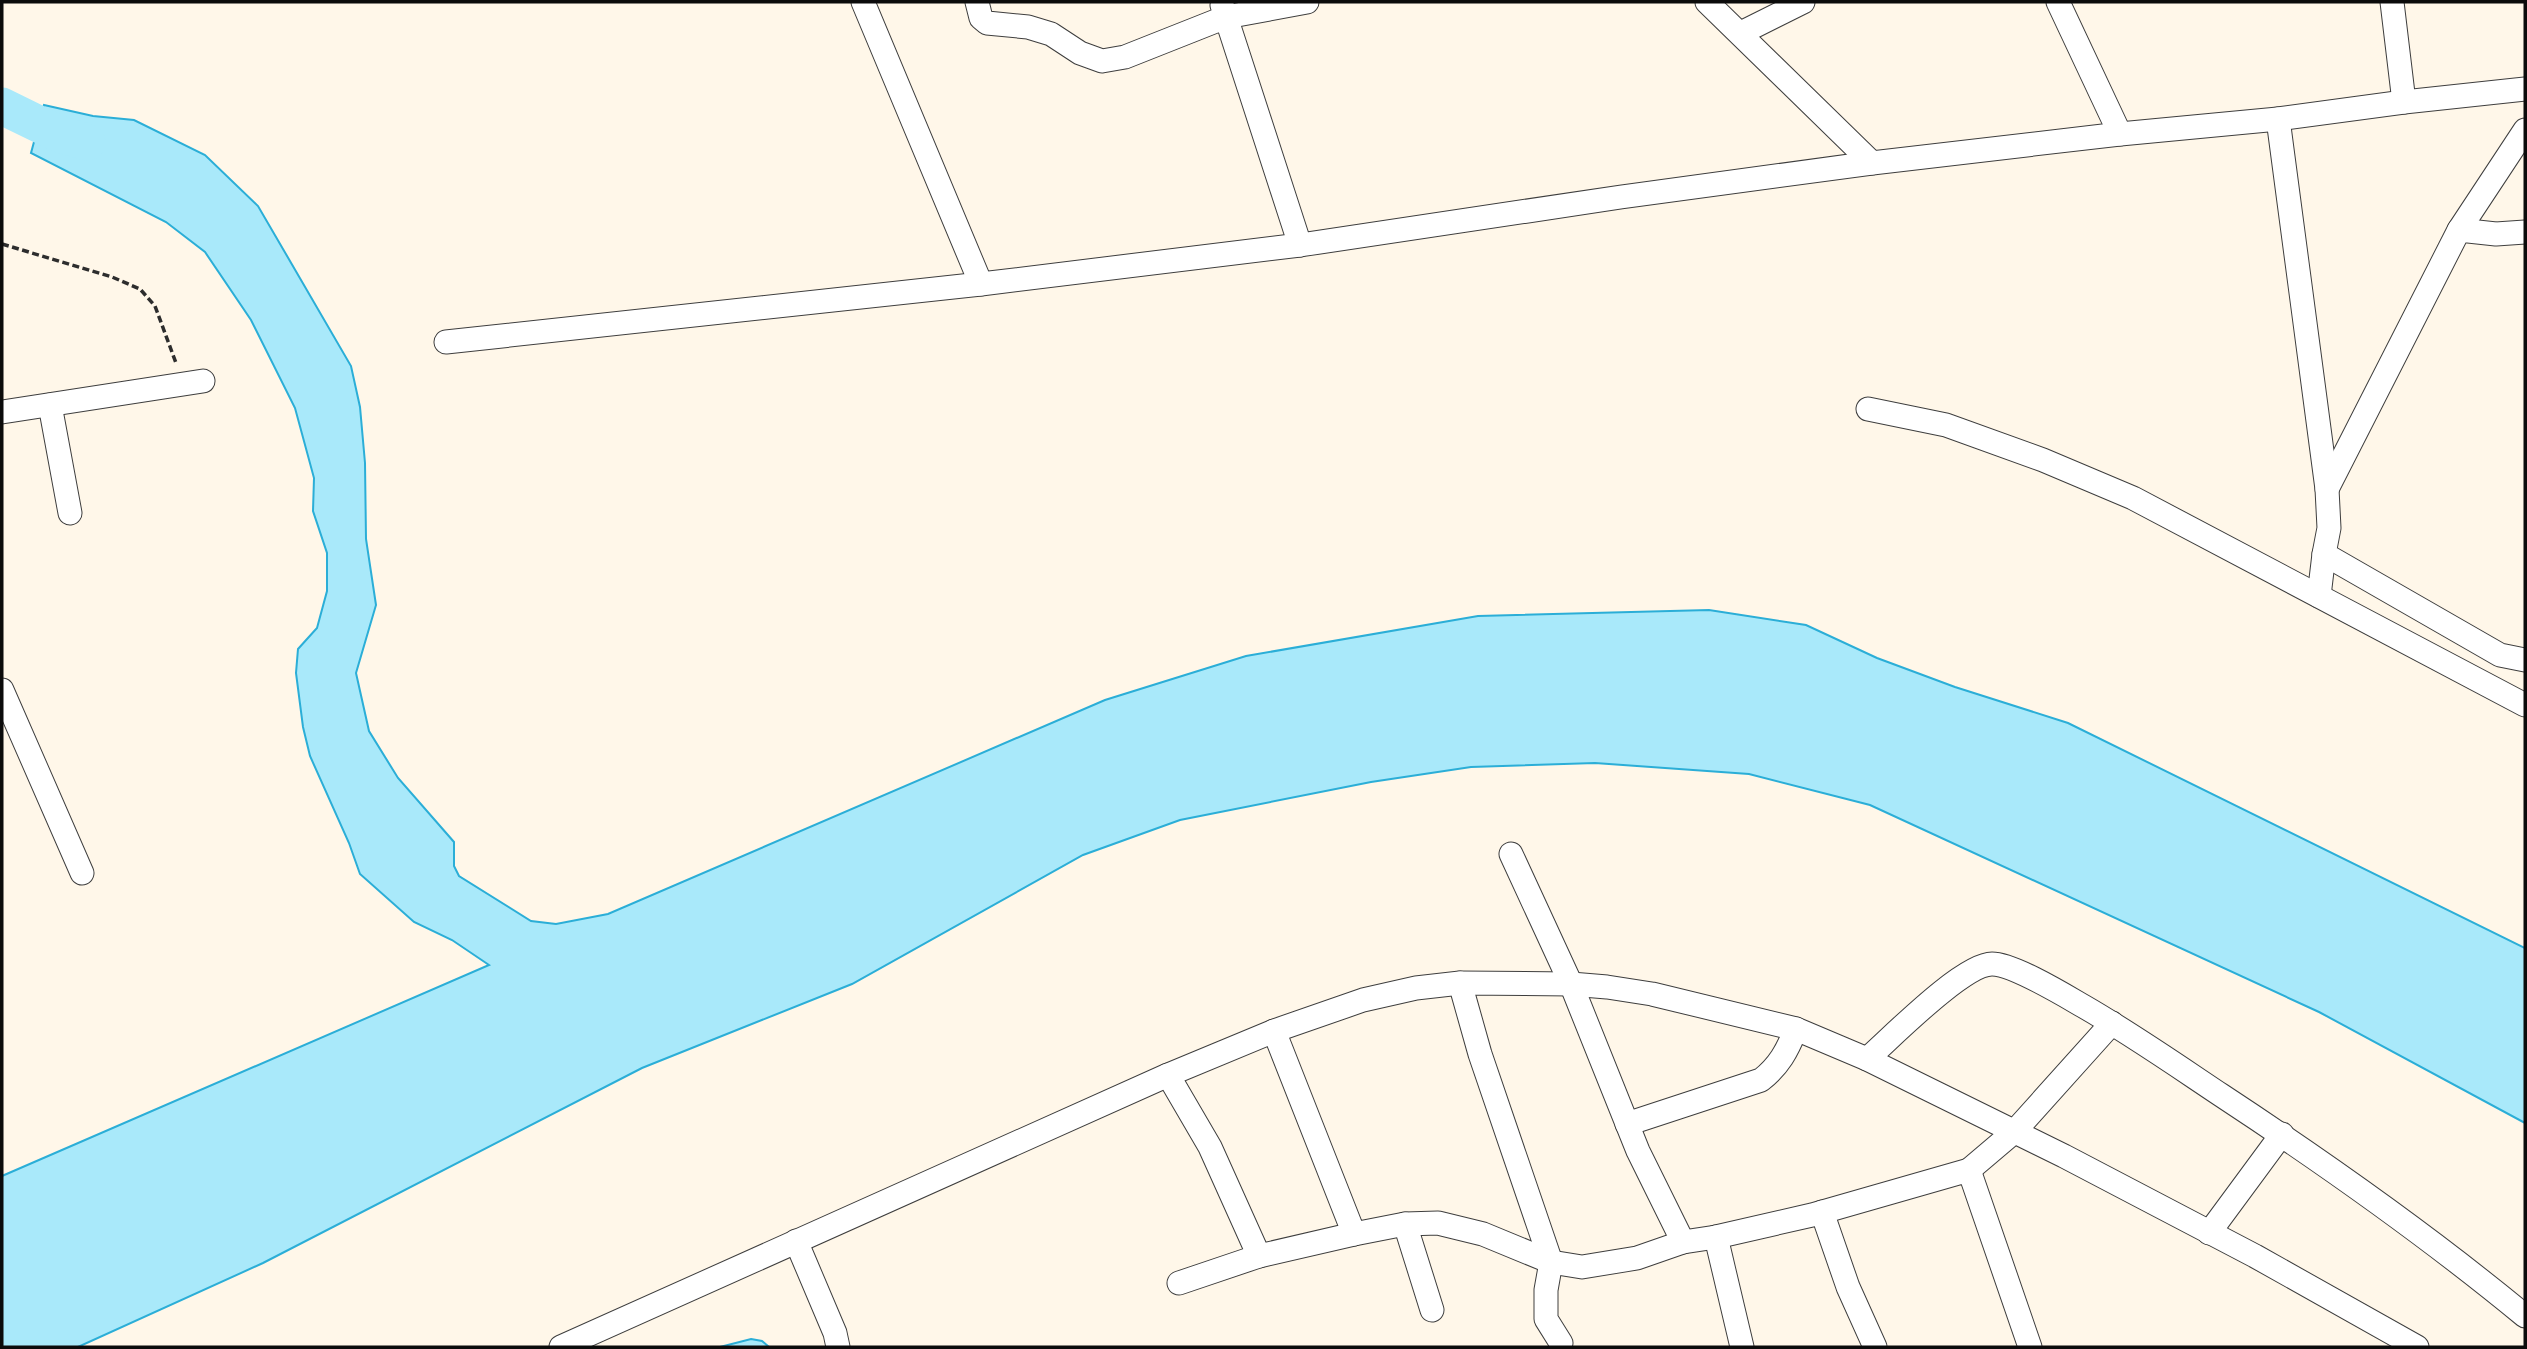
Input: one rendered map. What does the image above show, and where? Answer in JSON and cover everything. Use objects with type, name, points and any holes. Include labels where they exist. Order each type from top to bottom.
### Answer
[{"type":"street","points":[[863,2],[981,284]]},
{"type":"street","points":[[977,2],[981,18],[987,23],[1028,27],[1051,34],[1080,53],[1102,61],[1125,57],[1224,9],[1307,2]]},
{"type":"street","points":[[1707,2],[1872,163]]},
{"type":"street","points":[[1741,33],[1803,2]]},
{"type":"street","points":[[2058,2],[2120,134]]},
{"type":"street","points":[[2392,2],[2404,102]]},
{"type":"street","points":[[1224,9],[1300,245]]},
{"type":"street","points":[[446,342],[981,284],[1300,245],[1872,163],[2525,89]]},
{"type":"street","points":[[2278,119],[2327,489],[2329,528],[2319,596]]},
{"type":"street","points":[[2327,489],[2459,230],[2525,130]]},
{"type":"street","points":[[2459,230],[2496,234],[2525,232]]},
{"type":"street","points":[[2,412],[193,383]]},
{"type":"street","points":[[50,405],[70,513]]},
{"type":"street","points":[[1868,409],[1946,425],[2043,460],[2133,498],[2525,705]]},
{"type":"street","points":[[2324,554],[2500,655],[2525,660]]},
{"type":"street","points":[[2,690],[82,873]]},
{"type":"street","points":[[1511,854],[1571,984],[1627,1124],[1683,1242]]},
{"type":"street","points":[[1867,1059],[1952,983],[1966,974],[1992,964],[2008,968],[2056,991],[2112,1023],[2282,1135],[2451,1255],[2525,1316]]},
{"type":"street","points":[[1460,983],[1480,1054],[1551,1262],[1546,1290],[1546,1319],[1561,1343]]},
{"type":"street","points":[[561,1347],[1168,1074],[1274,1031],[1363,1000],[1416,988],[1460,983],[1571,984],[1651,993],[1796,1029],[1867,1059],[2015,1131],[2255,1256],[2417,1347]]},
{"type":"street","points":[[1179,1283],[1259,1256],[1405,1224],[1438,1223],[1483,1234],[1551,1262],[1582,1267],[1637,1258],[1683,1242],[1822,1212],[1969,1170],[2015,1131],[2112,1023]]},
{"type":"street","points":[[1627,1124],[1761,1080],[1776,1069],[1796,1029]]},
{"type":"street","points":[[1274,1031],[1354,1234]]},
{"type":"street","points":[[1168,1074],[1210,1147],[1259,1256]]},
{"type":"street","points":[[2208,1233],[2282,1135]]},
{"type":"street","points":[[1969,1170],[2030,1347]]},
{"type":"street","points":[[1822,1212],[1848,1287],[1875,1347]]},
{"type":"street","points":[[1405,1224],[1432,1310]]},
{"type":"street","points":[[1716,1237],[1742,1347]]},
{"type":"street","points":[[796,1241],[835,1333],[838,1347]]},
{"type":"path","points":[[2,244],[112,277],[141,289],[155,306],[193,383]]},
{"type":"water","points":[[44,105],[93,116],[134,120],[205,155],[258,206],[351,366],[360,407],[365,463],[366,539],[376,605],[356,673],[369,731],[398,778],[454,842],[454,866],[459,876],[531,921],[556,924],[608,914],[1105,700],[1246,656],[1478,616],[1709,610],[1806,625],[1877,658],[1955,687],[2068,723],[2525,948],[2525,1123],[2319,1012],[1870,805],[1749,774],[1595,763],[1471,767],[1371,782],[1180,820],[1083,855],[852,984],[642,1068],[263,1263],[78,1347],[2,1347],[2,1176],[489,965],[452,940],[414,922],[360,874],[310,756],[296,673],[298,649],[317,628],[327,591],[327,553],[313,511],[314,478],[295,408],[251,320],[205,252],[166,222],[31,153]]},
{"type":"water","points":[[751,1339],[762,1341],[769,1347],[720,1347]]},
{"type":"waterway","points":[[2,106],[59,134],[87,142]]}]
